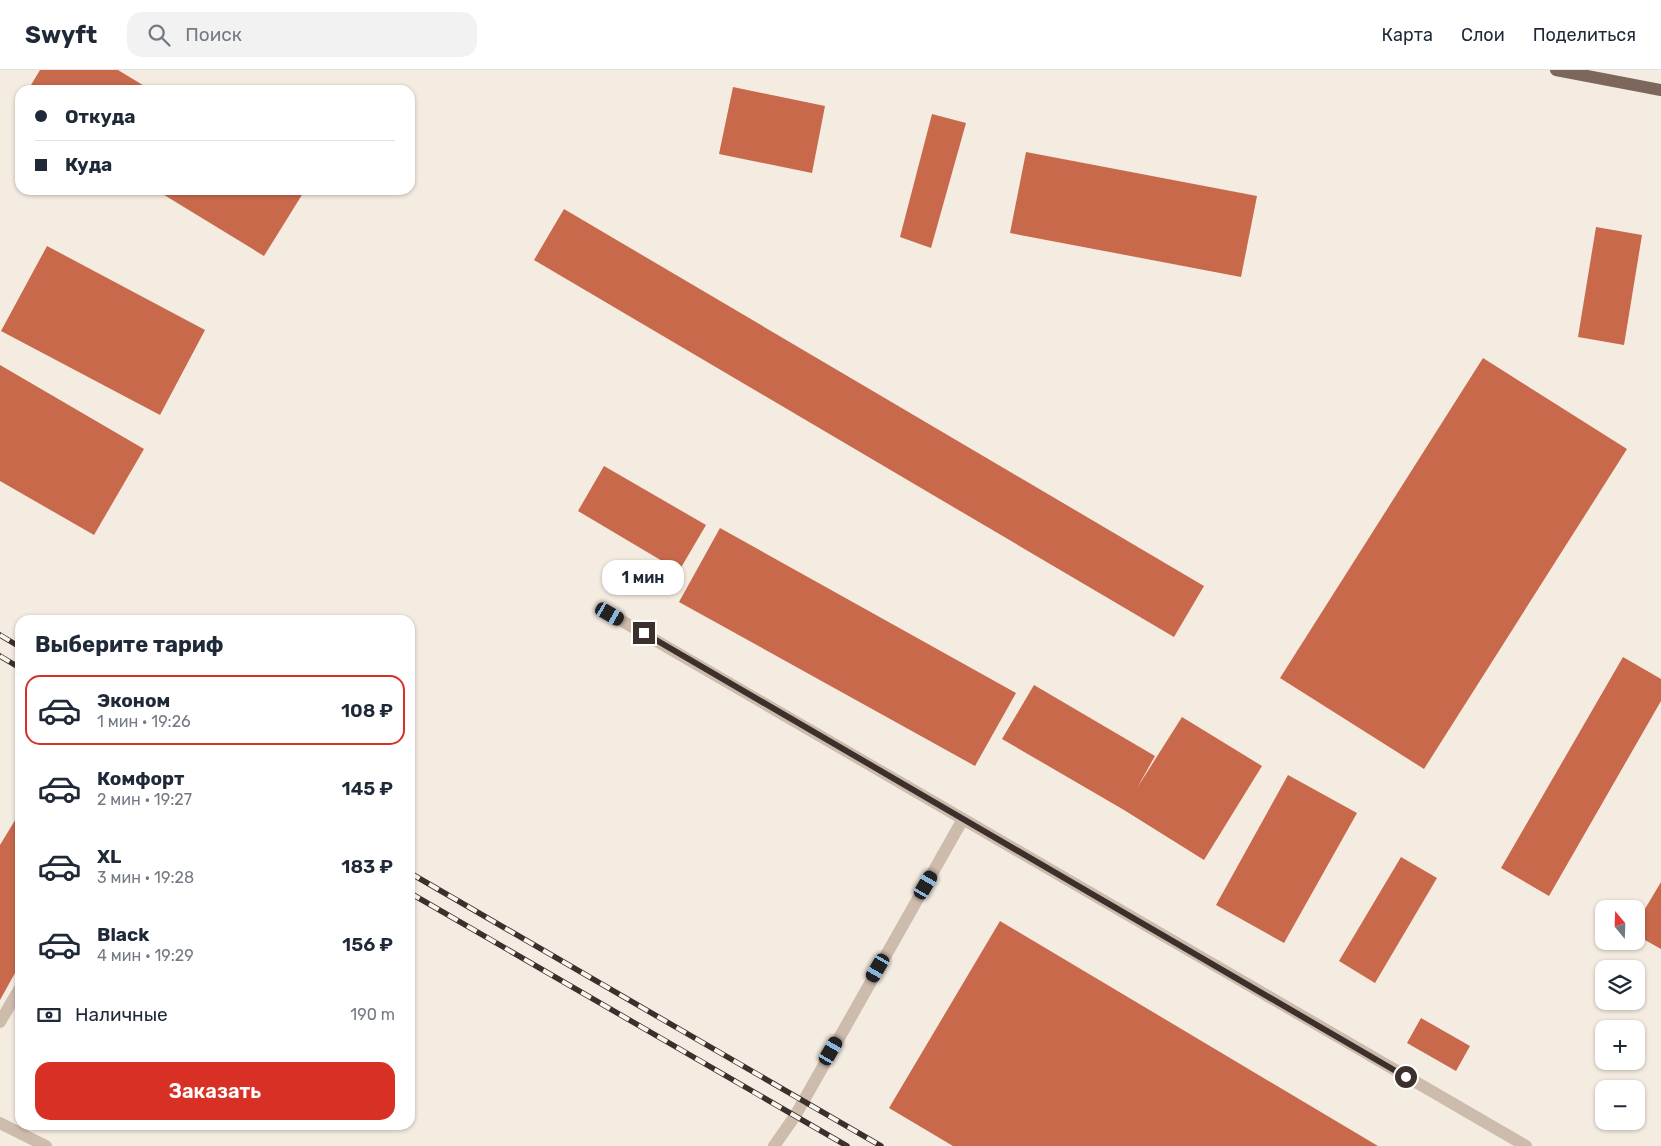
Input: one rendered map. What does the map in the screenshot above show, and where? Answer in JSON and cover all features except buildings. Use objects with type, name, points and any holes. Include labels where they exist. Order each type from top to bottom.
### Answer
[{"type":"main road","points":[[1556,70],[1661,90]]},
{"type":"lane","points":[[610,614],[1526,1146]]},
{"type":"lane","points":[[774,1146],[795,1116],[963,819]]},
{"type":"lane","points":[[0,1022],[15,996]]},
{"type":"lane","points":[[0,1123],[46,1146]]},
{"type":"railway","points":[[0,635],[15,644]]},
{"type":"railway","points":[[0,656],[15,665]]},
{"type":"railway","points":[[415,876],[881,1146]]},
{"type":"railway","points":[[415,896],[847,1146]]},
{"type":"route","points":[[644,633],[1406,1077]]}]
